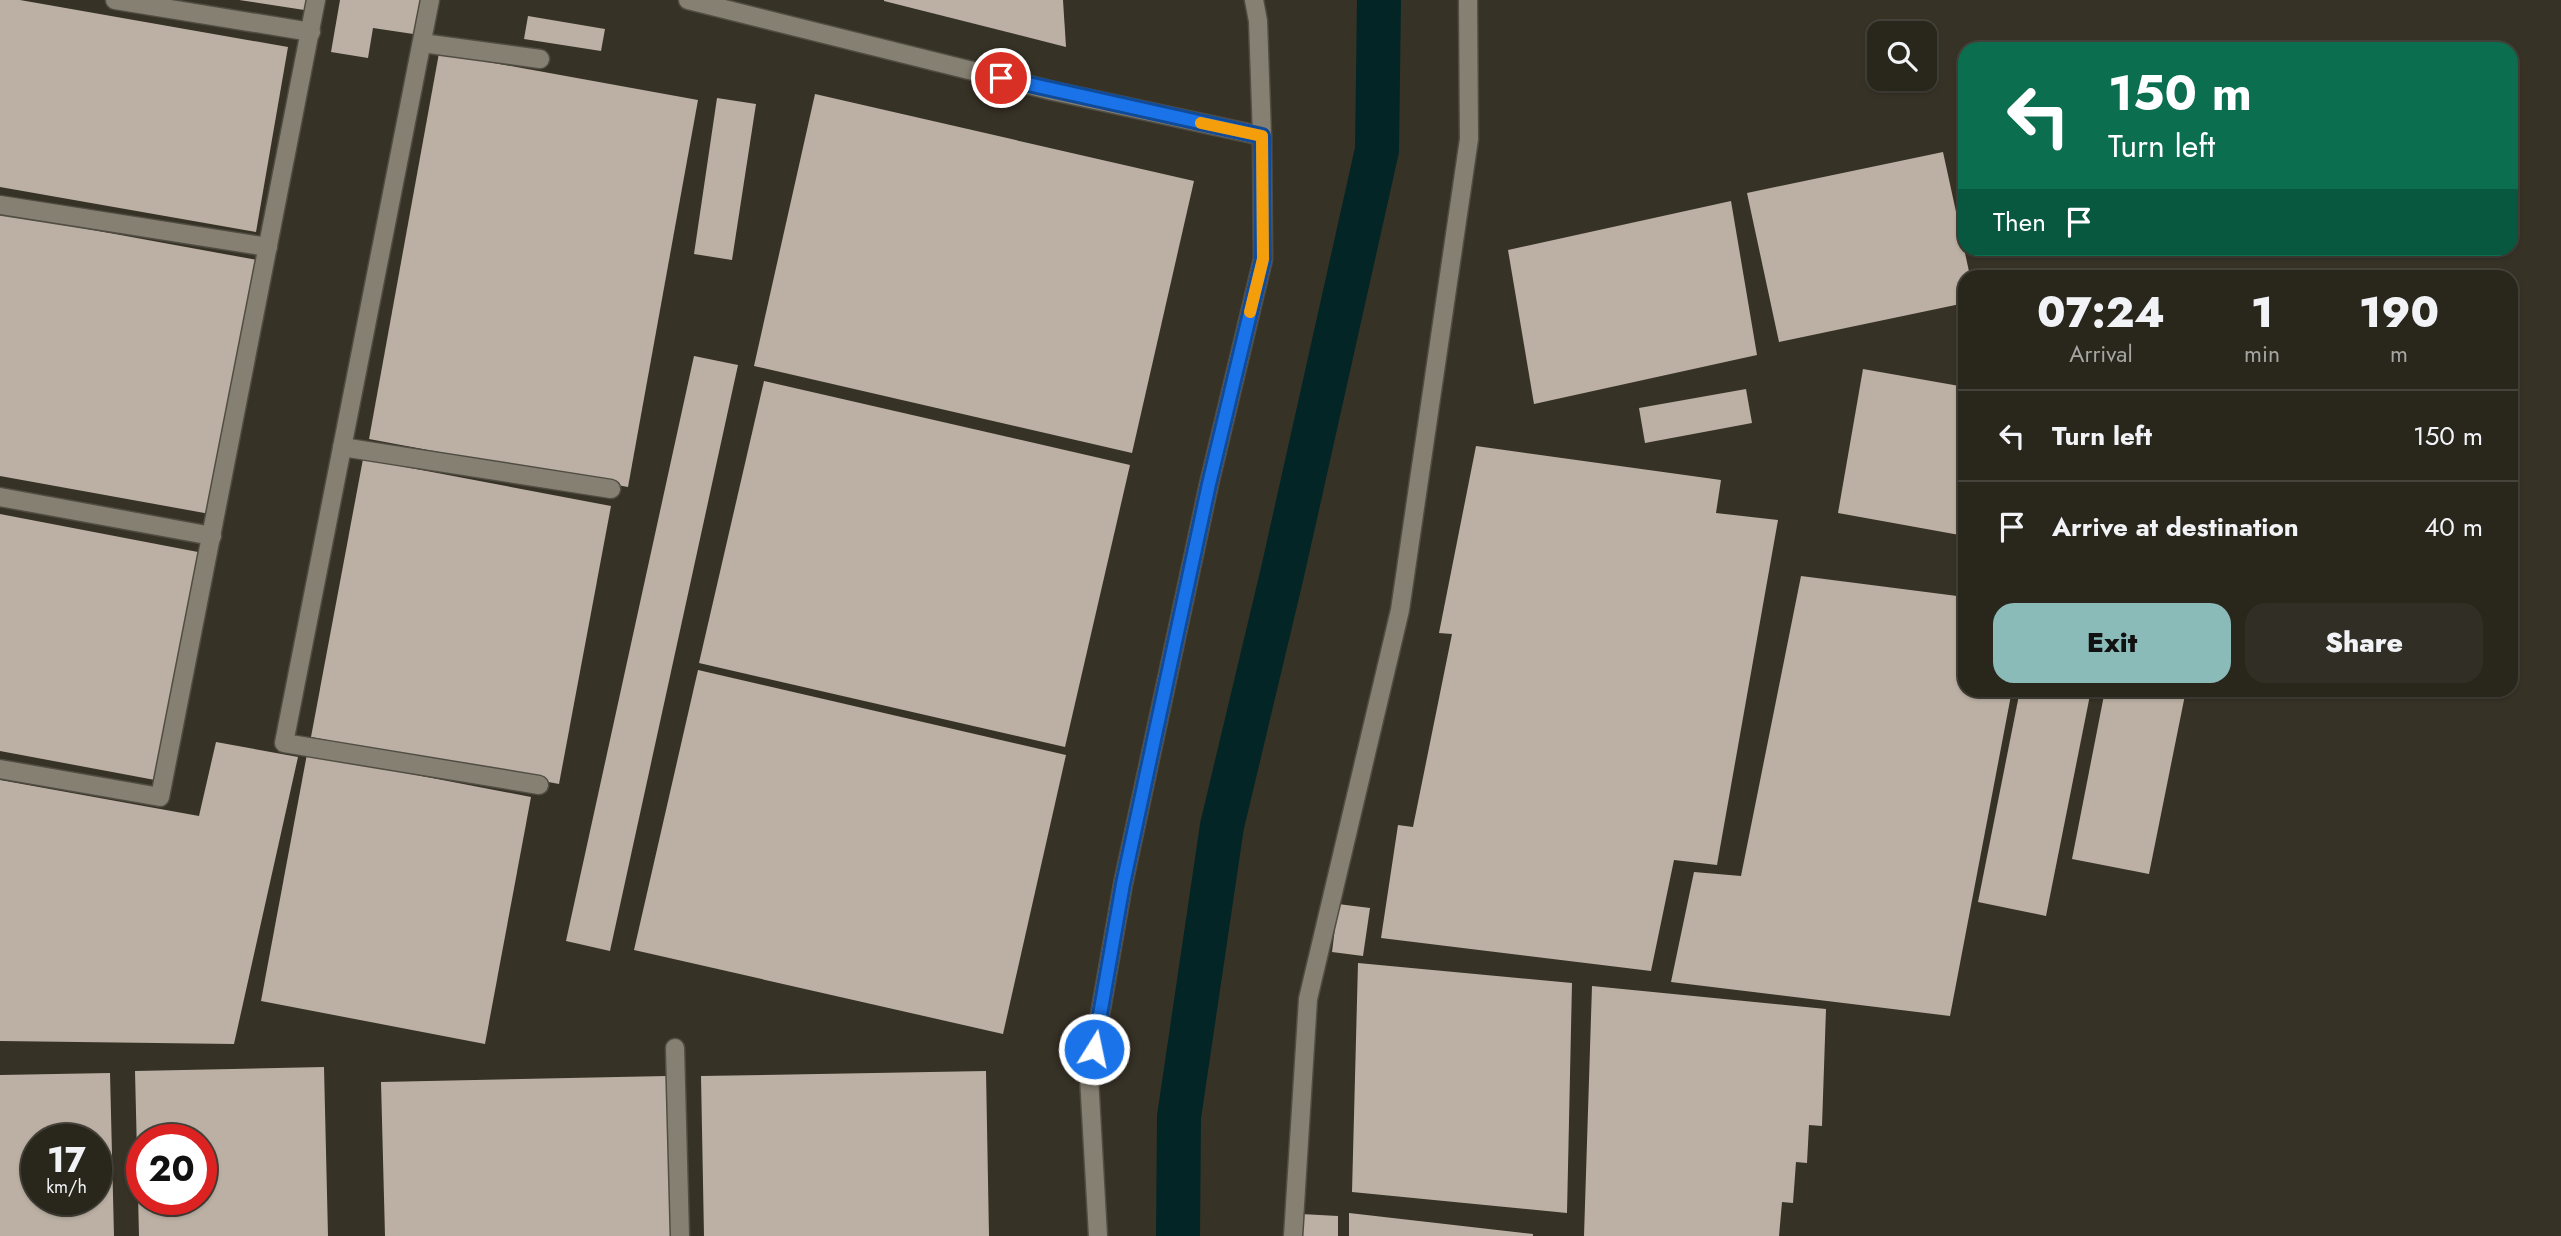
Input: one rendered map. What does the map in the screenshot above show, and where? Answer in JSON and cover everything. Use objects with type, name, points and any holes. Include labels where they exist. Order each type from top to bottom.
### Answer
[{"type":"lane","points":[[115,0],[310,32]]},
{"type":"lane","points":[[0,769],[160,797],[316,0]]},
{"type":"lane","points":[[430,0],[284,743],[539,785]]},
{"type":"lane","points":[[688,0],[1053,91],[1262,136]]},
{"type":"lane","points":[[1098,1236],[1089,1077],[1126,871],[1209,484],[1263,259],[1262,136],[1258,21],[1254,0]]},
{"type":"lane","points":[[1293,1236],[1308,999],[1400,610],[1469,139],[1468,0]]},
{"type":"lane","points":[[422,43],[540,59]]},
{"type":"lane","points":[[0,205],[268,247]]},
{"type":"lane","points":[[342,447],[611,489]]},
{"type":"lane","points":[[0,497],[212,536]]},
{"type":"lane","points":[[675,1048],[680,1236]]},
{"type":"building","points":[[0,0],[20,0],[288,47],[256,232],[0,187]]},
{"type":"building","points":[[239,0],[312,0],[311,11]]},
{"type":"building","points":[[340,0],[425,0],[420,35],[373,28],[368,58],[331,52]]},
{"type":"building","points":[[1063,0],[1066,47],[884,1]]},
{"type":"building","points":[[528,16],[605,29],[601,51],[524,39]]},
{"type":"building","points":[[439,53],[698,100],[628,487],[369,439]]},
{"type":"building","points":[[815,94],[1194,181],[1132,453],[754,366]]},
{"type":"building","points":[[717,98],[756,104],[732,260],[694,254]]},
{"type":"building","points":[[1943,152],[1958,221],[1958,256],[1966,256],[1969,270],[1958,270],[1958,304],[1779,342],[1747,193]]},
{"type":"building","points":[[1731,201],[1757,355],[1534,404],[1508,250]]},
{"type":"building","points":[[0,213],[257,260],[210,514],[0,476]]},
{"type":"building","points":[[694,356],[738,365],[610,951],[566,941]]},
{"type":"building","points":[[1863,369],[1958,386],[1958,535],[1838,513]]},
{"type":"building","points":[[764,381],[1130,465],[1065,747],[699,663]]},
{"type":"building","points":[[1746,389],[1752,423],[1645,443],[1639,408]]},
{"type":"building","points":[[1476,446],[1721,480],[1716,513],[1778,520],[1717,865],[1674,860],[1651,971],[1381,938],[1398,825],[1413,827],[1452,634],[1439,633]]},
{"type":"building","points":[[363,459],[611,506],[559,784],[311,737]]},
{"type":"building","points":[[0,514],[198,552],[155,780],[0,751]]},
{"type":"building","points":[[1801,576],[1958,596],[1958,697],[2011,697],[1950,1016],[1671,982],[1694,872],[1741,876]]},
{"type":"building","points":[[698,670],[1066,755],[1003,1034],[634,950]]},
{"type":"building","points":[[2019,697],[2090,697],[2046,916],[1978,902]]},
{"type":"building","points":[[2104,697],[2185,697],[2149,874],[2072,859]]},
{"type":"building","points":[[216,742],[298,757],[234,1044],[0,1041],[0,780],[199,816]]},
{"type":"building","points":[[307,754],[531,797],[485,1044],[261,1001]]},
{"type":"building","points":[[1338,904],[1370,908],[1363,956],[1332,952]]},
{"type":"building","points":[[1358,963],[1572,983],[1567,1213],[1352,1192]]},
{"type":"building","points":[[1592,986],[1826,1009],[1822,1126],[1809,1125],[1807,1163],[1796,1162],[1793,1203],[1782,1202],[1779,1236],[1584,1236]]},
{"type":"building","points":[[324,1067],[328,1236],[139,1236],[138,1215],[217,1215],[217,1124],[136,1124],[135,1071]]},
{"type":"building","points":[[986,1071],[989,1236],[704,1236],[701,1076]]},
{"type":"building","points":[[110,1073],[111,1124],[21,1124],[21,1215],[112,1215],[112,1154],[114,1236],[0,1236],[0,1075]]},
{"type":"building","points":[[667,1076],[671,1236],[385,1236],[381,1082]]},
{"type":"building","points":[[1349,1213],[1533,1234],[1533,1236],[1349,1236]]},
{"type":"building","points":[[1301,1214],[1338,1216],[1338,1236],[1300,1236]]},
{"type":"waterway","points":[[1178,1236],[1179,1117],[1222,826],[1283,570],[1377,150],[1379,0]]},
{"type":"slow traffic","points":[[1201,123],[1262,136],[1263,259],[1250,312]]},
{"type":"route","points":[[1001,78],[1262,136],[1263,259],[1209,484],[1123,884],[1094,1049]]}]
